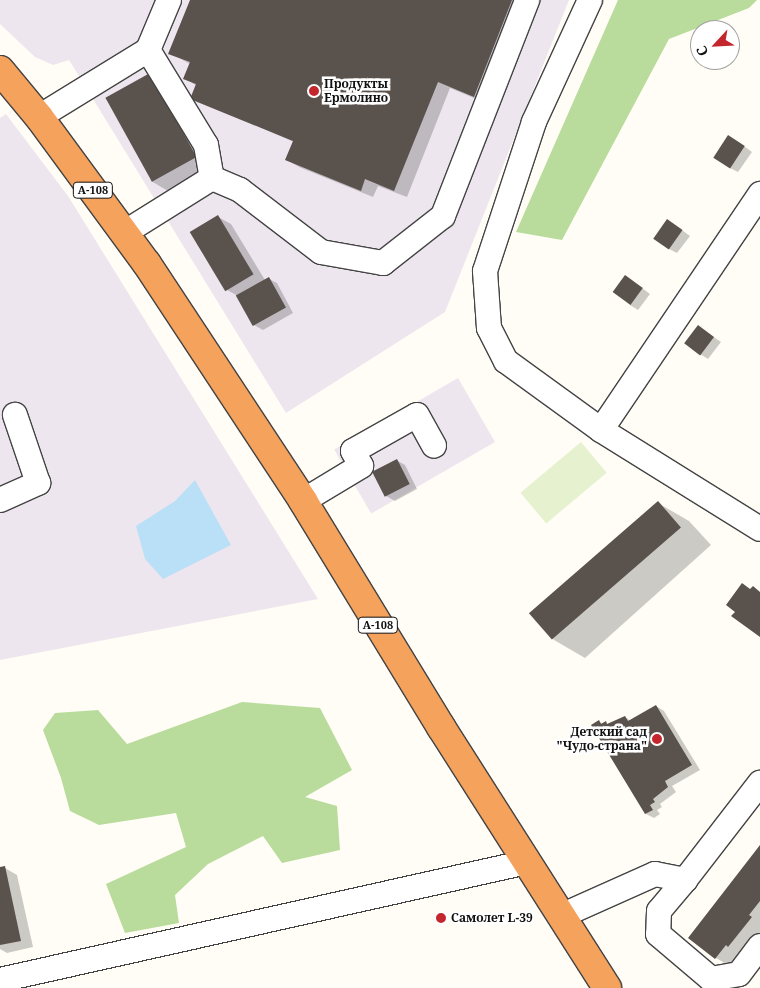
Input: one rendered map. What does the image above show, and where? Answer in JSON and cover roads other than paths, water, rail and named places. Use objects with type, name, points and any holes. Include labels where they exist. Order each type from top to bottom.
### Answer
[{"type":"highway","name":"А-108","points":[[0,70],[39,117],[147,264],[302,501],[441,727],[607,988]]},
{"type":"street","points":[[39,117],[148,50],[169,0]]},
{"type":"street","points":[[212,178],[240,190],[320,252],[383,263],[442,216],[527,0]]},
{"type":"street","points":[[590,0],[534,122],[485,272],[489,328],[506,361],[601,430],[760,529]]},
{"type":"street","points":[[148,50],[206,145],[212,178]]},
{"type":"street","points":[[124,233],[212,178]]},
{"type":"street","points":[[601,430],[760,194]]},
{"type":"street","points":[[0,500],[38,483],[15,415]]},
{"type":"street","points":[[302,501],[361,466],[353,451],[417,415],[434,446]]},
{"type":"street","points":[[760,783],[659,911],[658,934],[711,979],[739,974],[760,946]]},
{"type":"street","points":[[0,980],[527,862]]},
{"type":"street","points":[[561,916],[655,874],[685,880]]},
{"type":"water","points":[[195,480],[231,545],[163,579],[145,559],[136,526],[175,501]]},
{"type":"place","name":"Продукты Ермолино","points":[[314,91]]},
{"type":"place","name":"Детский сад \"Чудо-страна\"","points":[[657,739]]},
{"type":"place","name":"Самолет L-39","points":[[441,918]]}]
